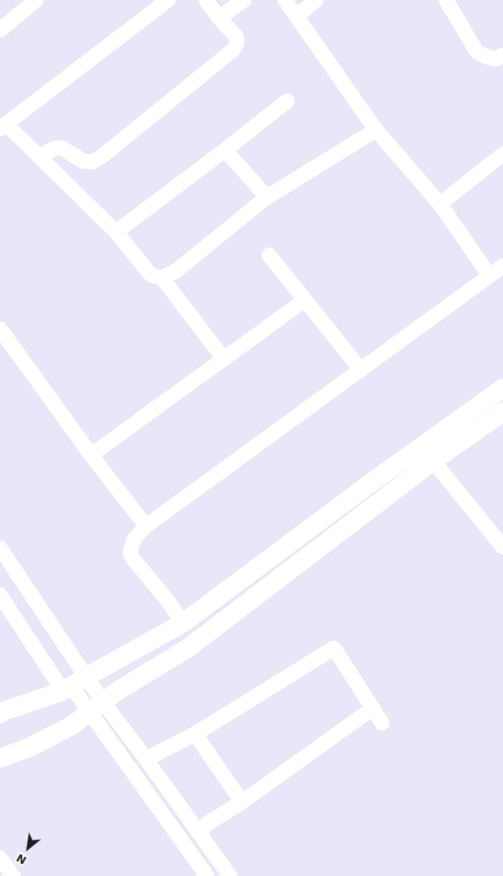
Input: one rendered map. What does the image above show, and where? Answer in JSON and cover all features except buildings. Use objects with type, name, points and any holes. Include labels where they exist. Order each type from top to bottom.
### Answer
[{"type":"street","points":[[0,30],[36,0]]},
{"type":"street","points":[[168,0],[3,126],[39,157],[116,232],[152,275],[162,278],[224,359]]},
{"type":"street","points":[[39,157],[55,148],[62,148],[83,161],[92,162],[233,50],[237,43],[236,36],[219,18],[206,0]]},
{"type":"street","points":[[219,18],[244,0]]},
{"type":"street","points":[[285,0],[376,130],[440,204],[490,275]]},
{"type":"street","points":[[297,16],[316,0]]},
{"type":"street","points":[[446,0],[477,52],[487,58],[496,58],[503,55]]},
{"type":"street","points":[[116,232],[287,101]]},
{"type":"street","points":[[162,278],[176,271],[267,197],[376,130]]},
{"type":"street","points":[[225,150],[267,197]]},
{"type":"street","points":[[440,204],[503,154]]},
{"type":"street","points":[[269,255],[361,370]]},
{"type":"street","points":[[184,623],[134,560],[130,553],[134,539],[146,526],[503,266]]},
{"type":"street","points":[[91,455],[305,300]]},
{"type":"street","points":[[0,329],[91,455],[146,526]]},
{"type":"street","points":[[0,714],[4,711],[73,685],[184,623],[372,482],[503,388]]},
{"type":"street","points":[[0,758],[28,748],[71,726],[145,673],[188,648],[433,461],[503,412]]},
{"type":"street","points":[[433,461],[503,547]]},
{"type":"street","points":[[0,548],[73,685]]},
{"type":"street","points":[[0,595],[73,685],[146,759],[230,876]]},
{"type":"street","points":[[146,759],[195,734],[334,648],[382,723]]},
{"type":"street","points":[[96,707],[137,777],[207,876]]},
{"type":"street","points":[[199,832],[208,823],[242,802],[373,708]]},
{"type":"street","points":[[195,734],[242,802]]},
{"type":"street","points":[[0,858],[13,876]]}]
